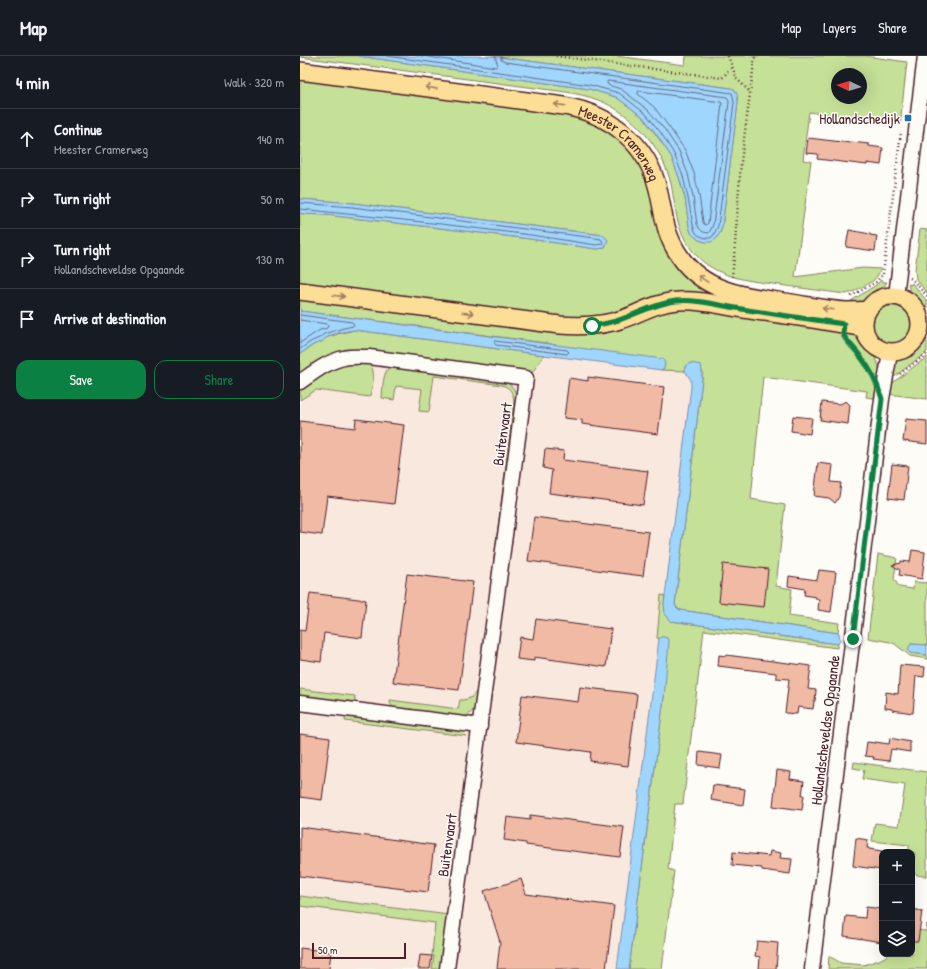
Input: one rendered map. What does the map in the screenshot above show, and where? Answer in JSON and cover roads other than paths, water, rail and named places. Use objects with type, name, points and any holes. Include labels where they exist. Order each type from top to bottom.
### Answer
[{"type":"main road","name":"Meester Cramerweg","points":[[300,71],[579,108],[591,113],[620,129],[632,140],[641,152],[656,183],[668,236],[678,255],[696,274],[704,280],[726,291],[746,297],[846,311],[867,310]]},
{"type":"main road","points":[[300,291],[566,326],[592,326],[612,322],[626,318],[659,304],[685,301],[708,302],[733,308],[864,328]]},
{"type":"main road","points":[[886,296],[896,296],[907,299],[912,304],[917,310],[923,327],[912,345],[898,352],[890,353],[876,348],[870,342],[866,336],[864,320],[867,310],[874,302],[886,296]]},
{"type":"street","points":[[896,296],[925,56]]},
{"type":"street","name":"Hollandscheveldse Opgaande","points":[[812,969],[882,399],[890,353]]},
{"type":"street","name":"Buitenvaart","points":[[300,382],[334,361],[352,356],[526,378],[447,969]]},
{"type":"street","points":[[300,703],[480,726]]},
{"type":"water","points":[[358,56],[491,56],[731,88],[735,90],[737,94],[738,103],[720,233],[716,239],[711,242],[705,242],[699,240],[691,233],[685,198],[671,156],[643,117],[616,97],[589,89]]},
{"type":"water","points":[[301,199],[353,203],[603,235],[608,240],[605,248],[596,249],[440,228],[326,215],[303,214],[300,213]]},
{"type":"water","points":[[300,311],[663,359],[665,364],[664,368],[661,370],[355,330],[332,335],[300,354]]},
{"type":"water","points":[[690,363],[701,365],[702,379],[675,604],[676,607],[680,610],[839,633],[840,640],[838,644],[671,621],[665,614],[664,604],[691,387],[691,380],[685,371],[685,366]]},
{"type":"water","points":[[661,637],[667,638],[669,642],[664,697],[629,969],[617,969],[659,639]]},
{"type":"water","points":[[911,644],[927,645],[927,655],[910,653],[908,649]]},
{"type":"place","name":"Hollandschedijk","points":[[908,118]]}]
